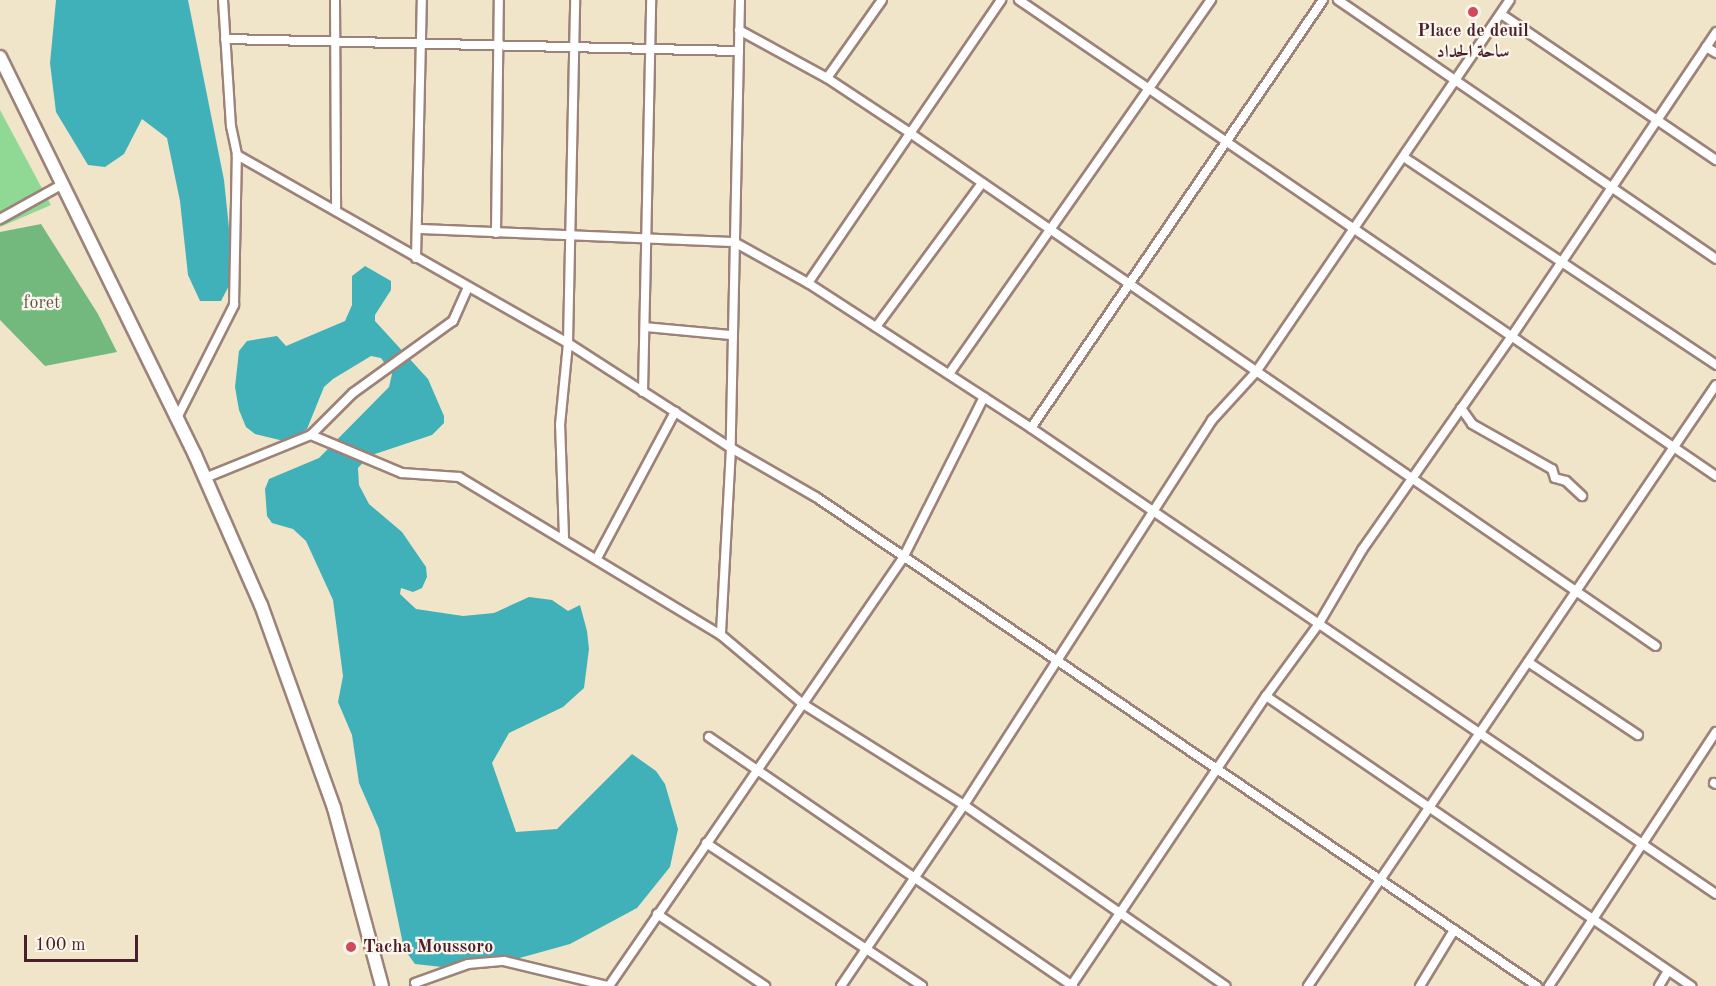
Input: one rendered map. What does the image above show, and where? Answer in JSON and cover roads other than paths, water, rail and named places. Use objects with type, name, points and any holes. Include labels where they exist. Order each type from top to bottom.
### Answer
[{"type":"highway","points":[[0,57],[177,418],[261,605],[313,741],[382,986]]},
{"type":"street","points":[[177,418],[234,305],[237,155],[223,0]]},
{"type":"street","points":[[335,0],[336,210]]},
{"type":"street","points":[[416,258],[419,230],[422,0]]},
{"type":"street","points":[[496,233],[499,0]]},
{"type":"street","points":[[564,537],[560,425],[568,343],[574,0]]},
{"type":"street","points":[[643,392],[648,238],[651,0]]},
{"type":"street","points":[[721,635],[731,448],[740,0]]},
{"type":"street","points":[[827,78],[882,0]]},
{"type":"street","points":[[808,283],[1001,0]]},
{"type":"street","points":[[1019,0],[1716,476]]},
{"type":"street","points":[[949,374],[1211,0]]},
{"type":"street","points":[[1031,428],[1323,0]]},
{"type":"street","points":[[1338,0],[1716,259]]},
{"type":"street","points":[[841,986],[964,805],[1212,420],[1256,372],[1405,158],[1510,0]]},
{"type":"street","points":[[1501,14],[1716,160]]},
{"type":"street","points":[[740,30],[827,78],[910,133],[1413,478],[1573,592],[1585,596],[1656,646]]},
{"type":"street","points":[[709,736],[1072,986],[1266,696],[1318,625],[1362,550],[1562,263],[1716,32]]},
{"type":"street","points":[[225,39],[422,46],[739,51]]},
{"type":"street","points":[[1706,47],[1716,53]]},
{"type":"street","points":[[237,155],[568,343],[731,448],[816,497],[903,558],[1380,876],[1537,986]]},
{"type":"street","points":[[1405,158],[1716,365]]},
{"type":"street","points":[[876,327],[982,183]]},
{"type":"street","points":[[0,219],[61,185]]},
{"type":"street","points":[[419,230],[734,242],[808,283],[1031,428],[1639,844],[1716,894]]},
{"type":"street","points":[[205,478],[311,435],[353,393],[453,321],[468,287]]},
{"type":"street","points":[[645,327],[732,335]]},
{"type":"street","points":[[1308,986],[1380,876],[1480,734],[1573,592],[1716,385]]},
{"type":"street","points":[[415,985],[468,964],[504,961],[608,986],[903,558],[984,397]]},
{"type":"street","points":[[1461,408],[1472,424],[1552,469],[1555,478],[1566,481],[1582,496]]},
{"type":"street","points":[[597,558],[675,412]]},
{"type":"street","points":[[311,435],[402,473],[459,477],[564,537],[721,635],[803,704],[964,805],[1225,986]]},
{"type":"street","points":[[1528,662],[1638,735]]},
{"type":"street","points":[[1266,696],[1593,916],[1691,986]]},
{"type":"street","points":[[1549,986],[1639,844],[1716,732]]},
{"type":"street","points":[[706,843],[922,986]]},
{"type":"street","points":[[657,914],[765,986]]},
{"type":"street","points":[[1420,986],[1454,930]]},
{"type":"street","points":[[1659,986],[1668,971]]},
{"type":"water","points":[[56,0],[188,0],[224,180],[234,276],[221,301],[200,301],[188,275],[180,201],[167,138],[142,119],[124,154],[105,167],[88,165],[56,112],[50,63]]},
{"type":"water","points":[[365,266],[391,281],[391,290],[375,315],[375,321],[428,379],[444,416],[444,423],[432,435],[369,456],[358,468],[359,485],[369,504],[402,532],[426,567],[427,577],[422,588],[413,592],[401,588],[400,594],[416,609],[463,616],[494,613],[529,597],[552,600],[568,611],[580,605],[587,631],[589,649],[584,688],[563,707],[509,733],[492,763],[516,832],[557,829],[632,754],[656,771],[665,784],[678,829],[670,867],[637,908],[570,944],[516,959],[442,967],[415,964],[404,949],[379,829],[359,783],[352,735],[338,702],[343,676],[333,600],[306,541],[293,529],[272,523],[267,516],[265,489],[269,479],[319,458],[389,387],[392,374],[381,358],[371,356],[333,379],[324,387],[307,429],[288,442],[255,434],[246,427],[239,410],[235,387],[239,351],[247,341],[277,336],[286,346],[345,321],[352,305],[352,276]]},
{"type":"place","name":"Place de deuil ساحة الحداد","points":[[1473,12]]},
{"type":"place","name":"Tacha Moussoro","points":[[351,947]]},
{"type":"park label","name":"foret","points":[[42,303]]}]
